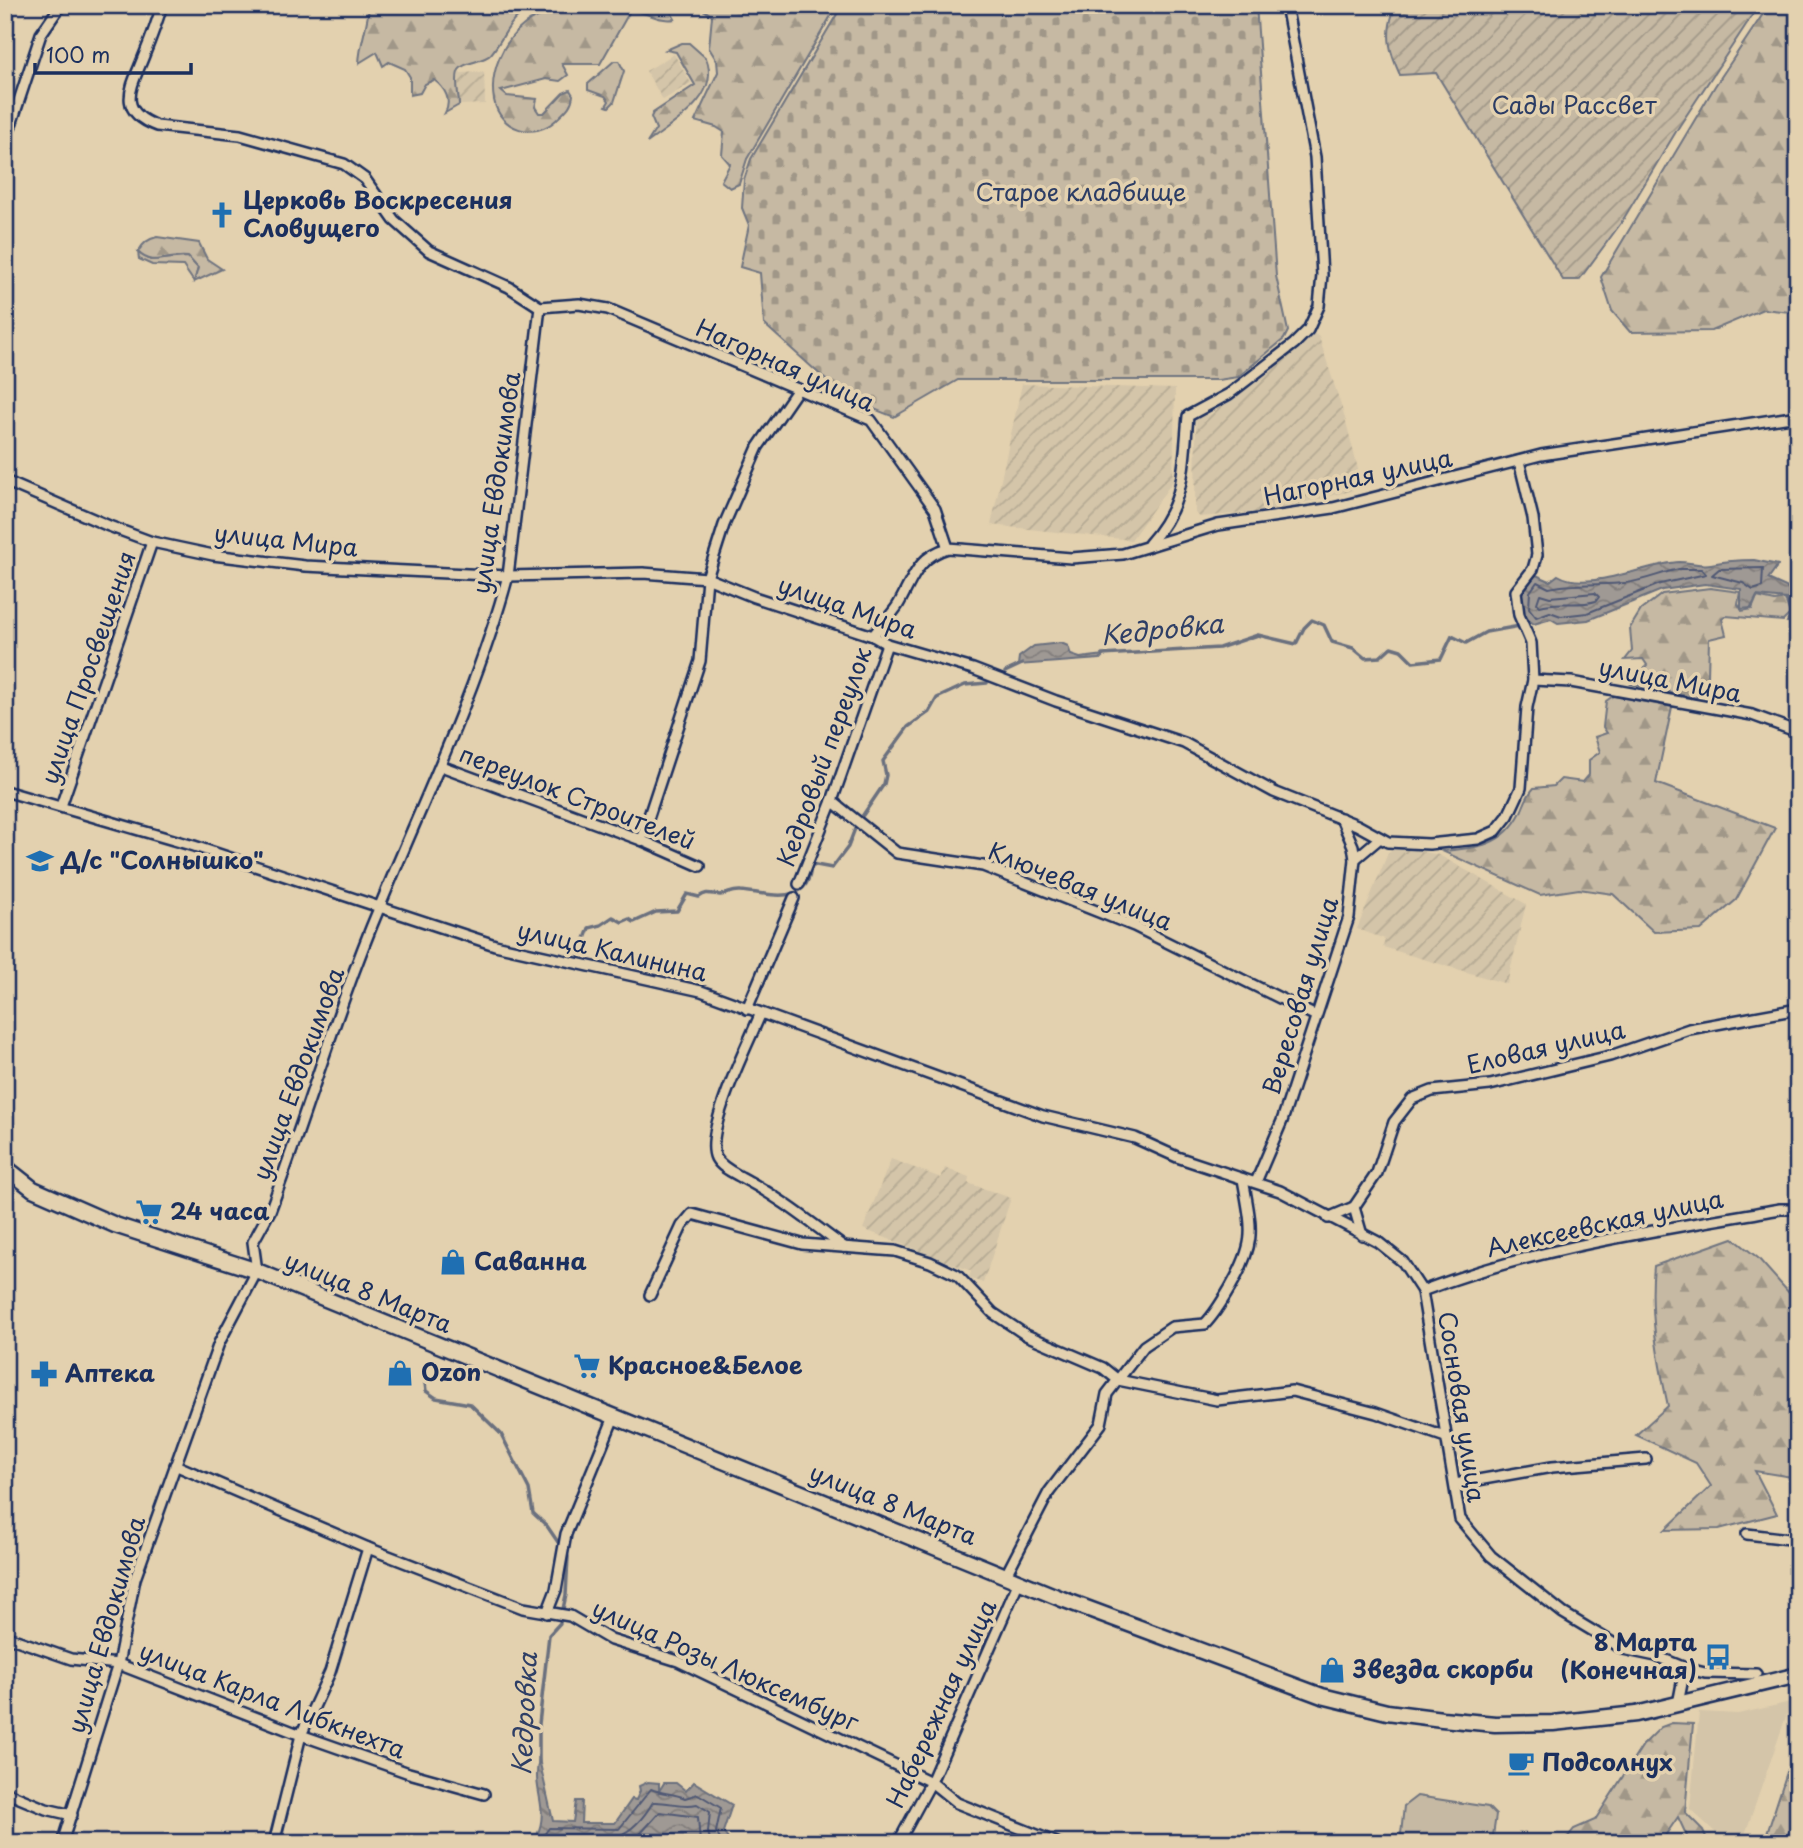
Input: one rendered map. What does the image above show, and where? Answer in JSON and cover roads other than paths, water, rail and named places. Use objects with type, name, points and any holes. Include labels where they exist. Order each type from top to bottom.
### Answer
[{"type":"main road","name":"улица 8 Марта","points":[[5,1167],[33,1189],[69,1206],[257,1272],[1012,1578],[1322,1696],[1387,1713],[1495,1724],[1553,1723],[1636,1714],[1798,1675]]},
{"type":"street","points":[[5,143],[36,45],[47,22],[61,5]]},
{"type":"street","points":[[162,5],[130,87],[129,96],[136,115],[157,126],[240,135],[344,164],[365,179],[394,220],[417,243],[442,258],[509,287],[540,307]]},
{"type":"street","points":[[1148,545],[1172,514],[1181,491],[1188,416],[1212,406],[1277,358],[1308,330],[1319,306],[1322,275],[1315,157],[1286,5]]},
{"type":"street","name":"Нагорная улица","points":[[540,307],[579,304],[608,309],[871,420],[935,509],[948,548],[1100,558],[1123,554],[1218,525],[1334,508],[1564,451],[1646,442],[1798,416]]},
{"type":"street","name":"улица Евдокимова","points":[[62,1843],[118,1664],[135,1579],[219,1343],[257,1272],[253,1242],[270,1210],[294,1147],[379,908],[441,766],[484,654],[508,576],[540,307]]},
{"type":"street","points":[[641,840],[700,661],[707,578],[724,525],[758,447],[797,389]]},
{"type":"street","name":"улица Мира","points":[[5,481],[85,517],[152,542],[213,555],[293,565],[508,576],[643,573],[707,578],[754,597],[887,643],[973,669],[1184,743],[1274,792],[1341,818],[1388,842],[1429,844],[1489,836],[1503,825],[1524,775],[1527,707],[1533,680],[1531,643],[1516,603],[1518,585],[1533,569],[1537,548],[1518,461]]},
{"type":"street","name":"улица Просвещения","points":[[61,806],[152,542]]},
{"type":"street","points":[[873,636],[897,607],[919,564],[933,552],[948,548]]},
{"type":"street","name":"Кедровый переулок","points":[[799,884],[832,801],[887,643]]},
{"type":"street","name":"улица Мира","points":[[1533,680],[1571,682],[1752,715],[1798,732]]},
{"type":"street","name":"переулок Строителей","points":[[441,766],[641,840],[700,866]]},
{"type":"street","name":"улица Калинина","points":[[5,791],[194,846],[495,945],[701,991],[760,1015],[918,1069],[1031,1112],[1068,1124],[1122,1133],[1177,1157],[1243,1179]]},
{"type":"street","name":"Ключевая улица","points":[[832,801],[897,853],[983,866],[1134,926],[1316,1016]]},
{"type":"street","name":"Вересовая улица","points":[[1256,1182],[1282,1121],[1349,918],[1355,859],[1341,818]]},
{"type":"street","points":[[1355,859],[1380,838]]},
{"type":"street","name":"Кедровый переулок","points":[[747,1009],[794,898]]},
{"type":"street","name":"Еловая улица","points":[[1354,1207],[1377,1173],[1394,1122],[1412,1099],[1432,1091],[1490,1085],[1610,1056],[1689,1029],[1798,1009]]},
{"type":"street","points":[[760,1015],[717,1124],[713,1147],[715,1156],[722,1165],[777,1196],[844,1247]]},
{"type":"street","points":[[1012,1578],[1049,1492],[1101,1424],[1107,1394],[1156,1335],[1180,1325],[1201,1326],[1210,1319],[1223,1299],[1250,1251],[1243,1179]]},
{"type":"street","name":"Сосновая улица","points":[[1243,1179],[1256,1182],[1378,1242],[1402,1262],[1422,1291],[1460,1519],[1491,1556],[1563,1614],[1623,1648],[1704,1673],[1756,1674]]},
{"type":"street","points":[[1328,1218],[1354,1207],[1362,1235]]},
{"type":"street","name":"Алексеевская улица","points":[[1422,1291],[1484,1268],[1605,1239],[1780,1209],[1798,1209]]},
{"type":"street","points":[[650,1295],[682,1226],[692,1214],[802,1244],[903,1252],[957,1275],[993,1313],[1007,1323],[1054,1349],[1103,1368],[1118,1380],[1217,1400],[1292,1391],[1376,1413],[1448,1438]]},
{"type":"street","points":[[551,1613],[566,1534],[614,1417]]},
{"type":"street","points":[[1455,1484],[1552,1467],[1646,1459]]},
{"type":"street","name":"улица Розы Люксембург","points":[[175,1465],[368,1548],[523,1608],[566,1615],[620,1644],[694,1668],[931,1782],[957,1803],[1057,1843]]},
{"type":"street","points":[[1747,1534],[1798,1540]]},
{"type":"street","points":[[274,1843],[301,1735],[330,1672],[368,1548]]},
{"type":"street","name":"Набережная улица","points":[[898,1843],[931,1782],[1012,1578]]},
{"type":"street","name":"улица Карла Либкнехта","points":[[5,1636],[71,1659],[118,1664],[301,1735],[410,1773],[484,1794]]},
{"type":"street","points":[[1678,1704],[1685,1668]]},
{"type":"street","points":[[5,1792],[46,1809],[72,1815]]},
{"type":"water","points":[[1754,560],[1778,565],[1768,579],[1786,587],[1793,595],[1797,623],[1787,622],[1791,614],[1786,599],[1757,596],[1751,608],[1741,609],[1741,589],[1705,584],[1662,590],[1588,620],[1558,623],[1551,619],[1534,624],[1522,609],[1523,588],[1536,575],[1550,581],[1558,575],[1585,581],[1679,562],[1707,564]]},
{"type":"water","points":[[1061,643],[1068,646],[1071,655],[1080,658],[1104,655],[1100,659],[1018,665],[1019,657],[1034,646]]},
{"type":"water","points":[[539,1759],[553,1821],[573,1822],[576,1801],[582,1801],[581,1823],[615,1823],[632,1799],[636,1800],[639,1786],[648,1782],[659,1783],[659,1791],[664,1783],[676,1783],[686,1791],[694,1782],[732,1805],[723,1832],[731,1843],[492,1843],[537,1835],[542,1816],[537,1780]]},
{"type":"waterway","name":"Кедровка","points":[[1102,655],[1219,648],[1258,635],[1296,644],[1304,628],[1312,620],[1324,625],[1332,642],[1353,648],[1365,658],[1380,657],[1391,647],[1401,650],[1413,662],[1441,659],[1452,636],[1466,643],[1486,632],[1520,626]]},
{"type":"waterway","name":"Кедровка","points":[[1005,672],[1022,664]]},
{"type":"waterway","name":"Кедровка","points":[[863,815],[884,784],[886,775],[883,761],[908,727],[929,712],[937,698],[965,685],[987,683]]},
{"type":"waterway","name":"Кедровка","points":[[579,955],[589,928],[601,925],[613,917],[622,922],[629,919],[634,922],[656,912],[677,911],[687,894],[699,897],[707,893],[720,895],[738,891],[777,895],[797,892],[809,878],[811,864],[832,868],[848,847],[856,826]]},
{"type":"waterway","name":"Кедровка","points":[[429,1360],[424,1375],[426,1391],[436,1398],[470,1404],[501,1434],[529,1489],[533,1513],[547,1526],[562,1548]]},
{"type":"waterway","name":"Кедровка","points":[[539,1762],[539,1724],[549,1635],[560,1623],[566,1595],[566,1550]]},
{"type":"place","name":"Церковь Воскресения Словущего","points":[[222,215]]},
{"type":"place","name":"Д/с \"Солнышко\"","points":[[40,861]]},
{"type":"place","name":"24 часа","points":[[149,1212]]},
{"type":"place","name":"Саванна","points":[[453,1262]]},
{"type":"place","name":"Красное&Белое","points":[[587,1366]]},
{"type":"place","name":"Ozon","points":[[400,1373]]},
{"type":"place","name":"Аптека","points":[[44,1374]]},
{"type":"place","name":"8 Марта (Конечная)","points":[[1718,1657]]},
{"type":"place","name":"Звезда скорби","points":[[1332,1670]]},
{"type":"place","name":"Подсолнух","points":[[1521,1763]]},
{"type":"park label","name":"Сады Рассвет","points":[[1574,106]]},
{"type":"park label","name":"Старое кладбище","points":[[1081,193]]}]
